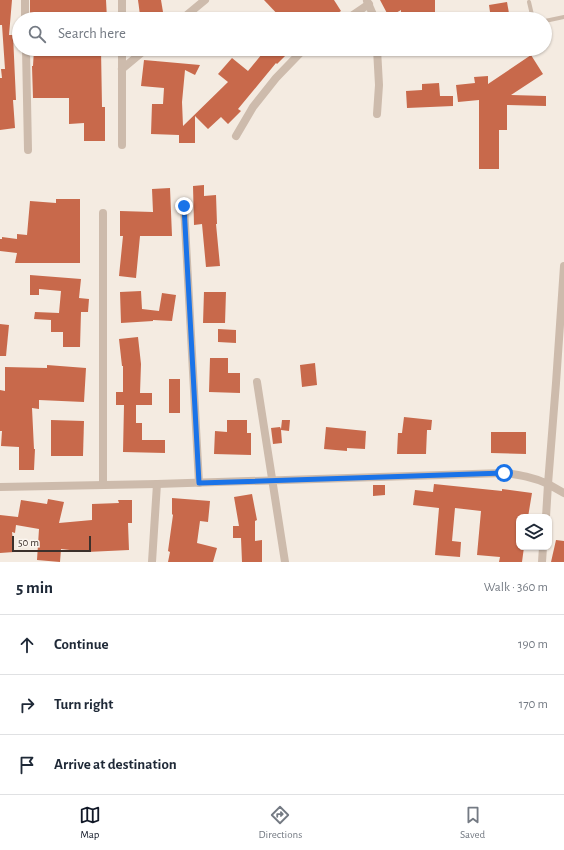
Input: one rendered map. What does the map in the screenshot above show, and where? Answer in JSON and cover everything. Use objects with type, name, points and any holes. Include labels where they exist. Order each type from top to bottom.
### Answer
[{"type":"street","points":[[25,0],[25,12]]},
{"type":"street","points":[[122,0],[122,12]]},
{"type":"street","points":[[190,12],[205,0]]},
{"type":"street","points":[[356,12],[368,2],[372,12]]},
{"type":"street","points":[[26,56],[28,150]]},
{"type":"street","points":[[122,56],[122,145]]},
{"type":"street","points":[[122,69],[138,56]]},
{"type":"street","points":[[236,136],[253,107],[276,78],[297,56]]},
{"type":"street","points":[[377,56],[379,85],[377,114]]},
{"type":"street","points":[[184,206],[199,483]]},
{"type":"street","points":[[102,213],[103,485]]},
{"type":"street","points":[[546,514],[564,266]]},
{"type":"street","points":[[257,382],[285,562]]},
{"type":"street","points":[[0,487],[199,483],[504,473],[523,475],[537,479],[564,493]]},
{"type":"street","points":[[152,562],[157,484]]},
{"type":"street","points":[[542,562],[543,550]]},
{"type":"lane","points":[[529,2],[531,12]]},
{"type":"lane","points":[[552,20],[564,17]]},
{"type":"building","points":[[0,0],[12,0],[9,35],[12,35],[12,56],[14,56],[16,100],[13,100],[15,128],[0,130],[0,78],[2,78],[1,69],[5,69],[2,25],[0,25]]},
{"type":"building","points":[[30,0],[106,0],[107,12],[30,12]]},
{"type":"building","points":[[138,0],[161,0],[163,12],[140,12]]},
{"type":"building","points":[[264,0],[334,0],[341,11],[339,12],[275,12]]},
{"type":"building","points":[[380,0],[435,0],[435,12],[401,12],[401,10],[398,12],[386,12]]},
{"type":"building","points":[[507,2],[509,12],[490,12],[489,5]]},
{"type":"building","points":[[34,56],[101,56],[102,107],[105,107],[105,141],[84,141],[84,123],[69,124],[69,98],[33,98]]},
{"type":"building","points":[[260,56],[285,56],[277,64],[276,63],[238,109],[241,111],[228,124],[221,117],[208,129],[195,116],[195,143],[179,143],[179,135],[151,134],[152,104],[163,104],[164,88],[141,86],[144,60],[200,65],[195,75],[185,70],[182,102],[183,126],[228,82],[218,74],[232,58],[248,71]]},
{"type":"building","points":[[532,56],[543,74],[511,95],[546,96],[546,106],[507,105],[507,130],[499,130],[499,169],[479,169],[479,100],[458,102],[456,85],[475,83],[474,77],[488,76],[488,84]]},
{"type":"building","points":[[439,83],[440,96],[453,96],[453,106],[407,108],[406,91],[422,90],[422,84]]},
{"type":"building","points":[[204,185],[204,196],[216,195],[216,224],[220,266],[206,267],[202,224],[194,225],[193,186]]},
{"type":"building","points":[[170,188],[172,236],[140,236],[136,278],[119,276],[123,236],[120,236],[120,211],[153,212],[152,189]]},
{"type":"building","points":[[56,199],[80,199],[80,263],[15,263],[17,253],[0,251],[0,239],[2,239],[2,237],[17,239],[17,234],[27,235],[30,201],[56,203]]},
{"type":"building","points":[[30,275],[81,279],[79,298],[89,299],[88,312],[81,312],[80,347],[63,347],[63,332],[51,332],[51,320],[34,319],[35,312],[59,313],[61,291],[39,289],[39,295],[30,295]]},
{"type":"building","points":[[141,291],[142,309],[159,311],[162,293],[176,295],[172,321],[153,320],[121,323],[120,292]]},
{"type":"building","points":[[204,292],[226,292],[225,323],[203,323]]},
{"type":"building","points":[[0,324],[9,325],[6,356],[0,356]]},
{"type":"building","points":[[218,329],[236,330],[236,343],[218,342]]},
{"type":"building","points":[[138,337],[141,364],[140,393],[152,393],[152,405],[136,405],[136,423],[142,423],[142,440],[165,440],[165,453],[123,452],[124,405],[116,405],[116,392],[123,392],[123,366],[119,339]]},
{"type":"building","points":[[210,358],[228,358],[228,373],[240,373],[240,393],[209,392]]},
{"type":"building","points":[[315,363],[317,385],[302,387],[300,365]]},
{"type":"building","points":[[47,365],[86,368],[84,402],[39,400],[39,409],[32,408],[35,449],[34,470],[19,470],[19,447],[1,446],[2,431],[0,431],[0,390],[5,391],[5,367],[47,368]]},
{"type":"building","points":[[169,379],[180,379],[180,413],[169,413]]},
{"type":"building","points":[[404,417],[432,420],[431,430],[427,430],[426,454],[397,454],[398,433],[402,433]]},
{"type":"building","points":[[51,420],[84,421],[83,456],[51,456]]},
{"type":"building","points":[[227,420],[247,420],[247,433],[251,433],[251,455],[214,454],[215,431],[227,432]]},
{"type":"building","points":[[282,420],[290,420],[289,431],[281,430],[282,443],[273,444],[271,428],[280,427],[281,429]]},
{"type":"building","points":[[326,427],[366,431],[365,449],[347,448],[347,451],[324,449]]},
{"type":"building","points":[[491,432],[526,432],[526,454],[491,453]]},
{"type":"building","points":[[434,484],[502,491],[502,489],[532,493],[528,514],[516,514],[516,550],[524,550],[522,562],[499,562],[500,557],[477,555],[481,511],[455,508],[452,541],[461,542],[460,557],[435,555],[439,508],[413,505],[415,490],[433,492]]},
{"type":"building","points":[[373,485],[385,485],[385,495],[373,496]]},
{"type":"building","points":[[252,494],[257,520],[255,521],[255,541],[262,540],[262,562],[242,562],[241,538],[233,538],[233,526],[239,526],[234,497]]},
{"type":"building","points":[[172,498],[210,501],[208,522],[200,521],[197,543],[217,548],[213,562],[168,562],[173,515]]},
{"type":"building","points":[[48,499],[64,502],[59,523],[92,520],[92,504],[119,503],[118,500],[132,500],[132,523],[128,523],[129,550],[87,552],[61,549],[60,562],[37,560],[39,529],[16,525],[15,533],[12,532],[14,552],[0,553],[0,515],[18,517],[21,500],[47,504]]},
{"type":"building","points":[[556,540],[564,541],[564,562],[551,562]]},
{"type":"route","points":[[184,206],[199,483],[504,473]]}]
